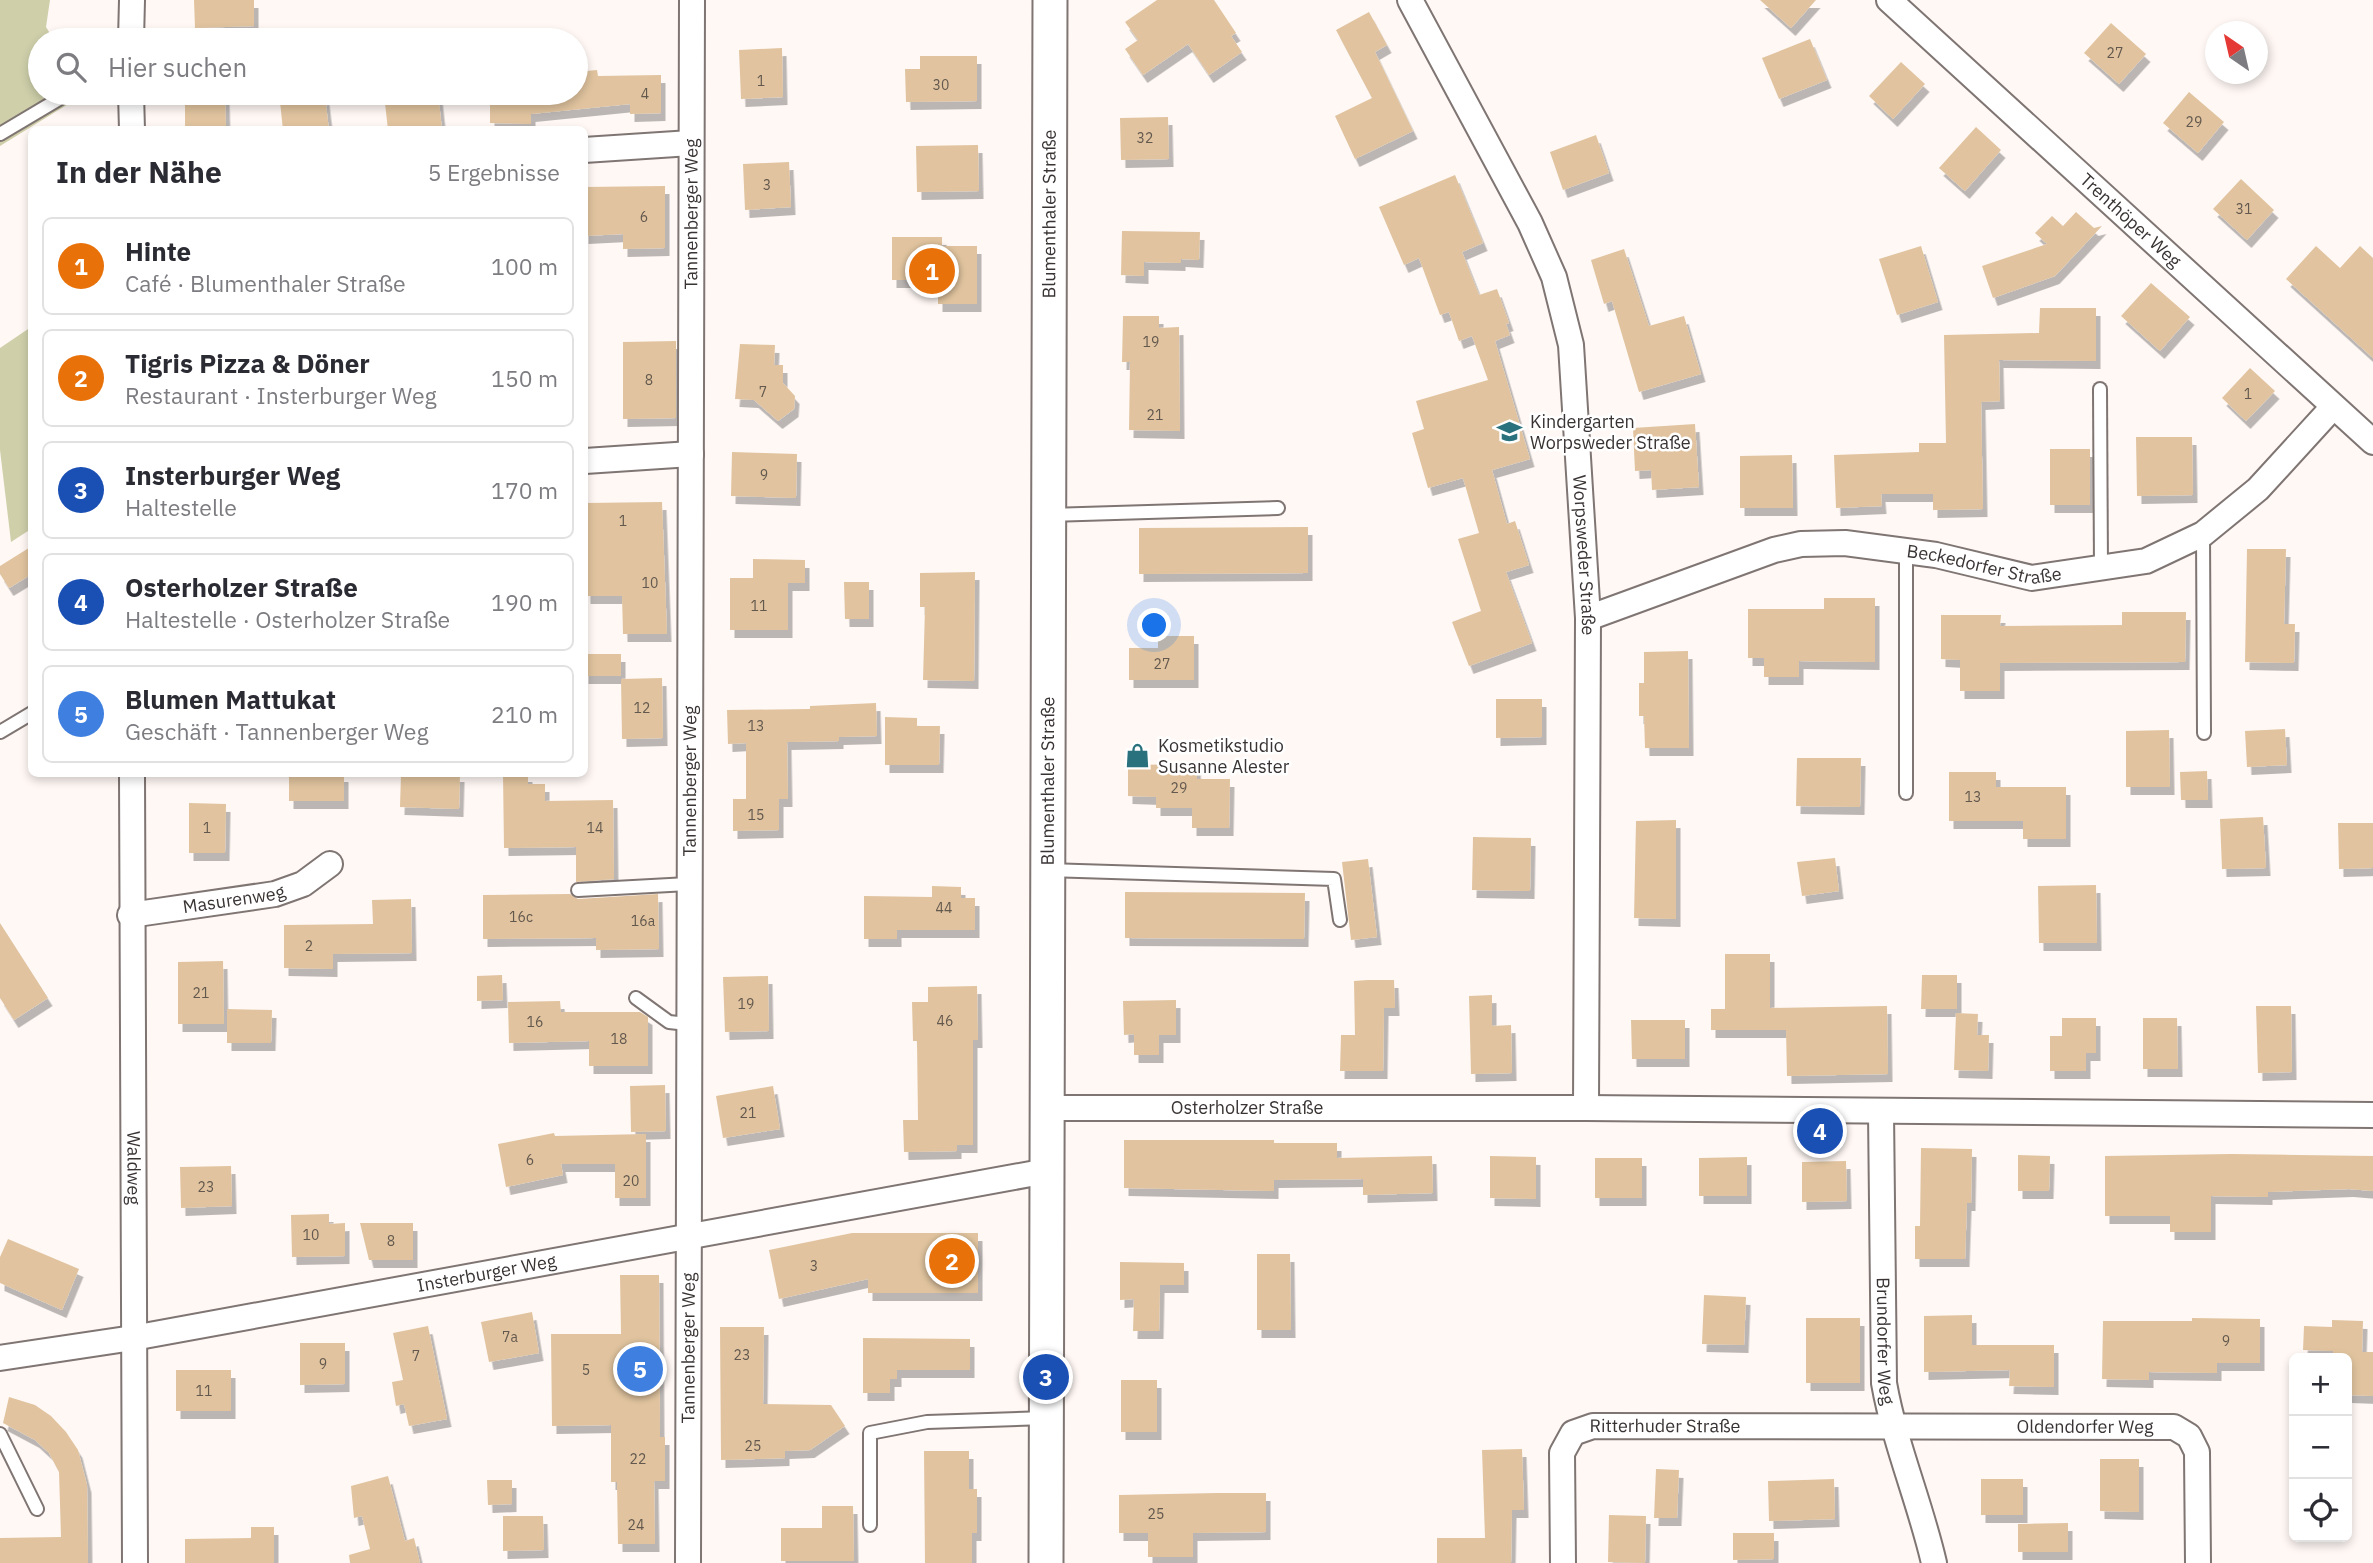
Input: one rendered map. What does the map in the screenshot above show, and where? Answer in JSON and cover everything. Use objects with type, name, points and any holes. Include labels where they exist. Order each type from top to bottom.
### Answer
[{"type":"main road","name":"Blumenthaler Straße","points":[[1046,1563],[1050,0]]},
{"type":"street","points":[[131,28],[132,0]]},
{"type":"street","name":"Tannenberger Weg","points":[[688,1563],[692,0]]},
{"type":"street","name":"Worpsweder Straße","points":[[1410,0],[1530,223],[1554,277],[1571,345],[1588,618],[1586,1108]]},
{"type":"street","name":"Trenthöper Weg","points":[[1889,0],[2373,442]]},
{"type":"street","points":[[131,105],[132,126]]},
{"type":"street","points":[[588,150],[691,143]]},
{"type":"street","name":"Beckedorfer Straße","points":[[1588,618],[1774,550],[1801,544],[1845,543],[1936,555],[2032,578],[2101,570],[2146,561],[2203,534],[2258,489],[2333,407]]},
{"type":"street","points":[[588,461],[691,454]]},
{"type":"street","name":"Waldweg","points":[[132,777],[130,915],[135,1563]]},
{"type":"street","name":"Masurenweg","points":[[130,915],[275,894],[303,884],[330,864]]},
{"type":"street","name":"Osterholzer Straße","points":[[1046,1108],[1586,1108],[2373,1115]]},
{"type":"street","name":"Brundorfer Weg","points":[[1881,1112],[1884,1384],[1891,1426],[1924,1521],[1934,1563]]},
{"type":"street","name":"Insterburger Weg","points":[[0,1358],[133,1338],[1047,1171]]},
{"type":"street","name":"Ritterhuder Straße","points":[[1563,1563],[1562,1453],[1573,1433],[1593,1426],[1891,1426]]},
{"type":"street","name":"Oldendorfer Weg","points":[[1891,1426],[2174,1427],[2189,1436],[2197,1452],[2198,1563]]},
{"type":"lane","points":[[0,134],[49,105]]},
{"type":"lane","points":[[2100,389],[2101,570]]},
{"type":"lane","points":[[1049,515],[1278,508]]},
{"type":"lane","points":[[2203,534],[2204,733]]},
{"type":"lane","points":[[1906,551],[1906,793]]},
{"type":"lane","points":[[0,732],[28,715]]},
{"type":"lane","points":[[1047,870],[1335,879],[1340,920]]},
{"type":"lane","points":[[578,890],[688,884]]},
{"type":"lane","points":[[636,998],[669,1022],[688,1024]]},
{"type":"lane","points":[[870,1525],[870,1433],[927,1423],[1046,1418]]},
{"type":"lane","points":[[0,1434],[37,1509]]},
{"type":"green space","points":[[0,0],[50,0],[47,28],[28,28],[28,105],[67,105],[33,126],[28,126],[28,129],[0,146]]},
{"type":"green space","points":[[28,329],[28,531],[11,542],[0,450],[0,348]]},
{"type":"building","points":[[194,0],[254,0],[254,26],[195,28]]},
{"type":"building","points":[[1157,0],[1214,0],[1236,33],[1231,36],[1242,52],[1209,75],[1188,44],[1143,75],[1125,49],[1138,40],[1125,22]]},
{"type":"building","points":[[1760,0],[1816,0],[1791,28]]},
{"type":"building","points":[[1369,12],[1387,45],[1375,52],[1413,131],[1355,159],[1335,116],[1372,98],[1336,30]]},
{"type":"building","points":[[2111,23],[2146,54],[2119,84],[2084,53]]},
{"type":"building","points":[[1810,39],[1827,80],[1779,99],[1762,58]]},
{"type":"building","points":[[782,48],[783,97],[741,99],[739,50]]},
{"type":"building","points":[[920,56],[977,56],[977,101],[906,102],[905,69],[920,69]]},
{"type":"building","points":[[1901,62],[1925,84],[1893,119],[1869,96]]},
{"type":"building","points":[[597,70],[598,76],[661,75],[661,113],[630,114],[630,104],[531,114],[531,124],[490,123],[490,105],[588,105],[588,71]]},
{"type":"building","points":[[2189,92],[2224,122],[2198,153],[2163,123]]},
{"type":"building","points":[[185,105],[225,105],[226,126],[185,126]]},
{"type":"building","points":[[280,105],[326,105],[329,126],[283,126]]},
{"type":"building","points":[[385,105],[439,105],[442,126],[388,126]]},
{"type":"building","points":[[1168,117],[1169,159],[1121,160],[1120,118]]},
{"type":"building","points":[[1976,127],[2001,150],[1965,191],[1939,168]]},
{"type":"building","points":[[1596,135],[1609,173],[1563,190],[1550,152]]},
{"type":"building","points":[[978,145],[979,191],[917,192],[916,146]]},
{"type":"building","points":[[789,162],[791,207],[745,210],[743,164]]},
{"type":"building","points":[[1455,175],[1483,243],[1462,252],[1479,295],[1497,289],[1509,323],[1506,324],[1510,335],[1495,341],[1530,459],[1492,470],[1507,524],[1515,521],[1529,565],[1506,572],[1532,643],[1469,666],[1452,622],[1481,611],[1458,539],[1479,533],[1463,478],[1428,488],[1412,433],[1424,429],[1416,401],[1488,380],[1472,336],[1459,341],[1449,312],[1440,315],[1419,258],[1404,265],[1379,207]]},
{"type":"building","points":[[2241,179],[2274,210],[2247,240],[2213,209]]},
{"type":"building","points":[[665,186],[665,248],[623,249],[623,234],[588,236],[588,187]]},
{"type":"building","points":[[2076,212],[2094,228],[2102,226],[2055,276],[1993,298],[1982,266],[2047,244],[2035,233],[2052,216],[2063,226]]},
{"type":"building","points":[[1122,231],[1200,232],[1199,260],[1181,259],[1181,263],[1144,262],[1144,276],[1121,275]]},
{"type":"building","points":[[892,237],[942,237],[942,246],[977,246],[977,304],[938,304],[938,280],[892,280]]},
{"type":"building","points":[[1921,246],[1938,302],[1897,315],[1879,259]]},
{"type":"building","points":[[2316,246],[2340,268],[2360,246],[2373,258],[2373,358],[2286,279]]},
{"type":"building","points":[[1624,249],[1649,326],[1684,316],[1701,374],[1639,392],[1612,301],[1604,304],[1591,260]]},
{"type":"building","points":[[2151,283],[2190,317],[2160,351],[2121,316]]},
{"type":"building","points":[[2040,308],[2096,308],[2096,361],[1999,360],[2000,401],[1981,402],[1983,509],[1933,510],[1933,494],[1881,494],[1882,506],[1836,508],[1834,455],[1919,452],[1919,443],[1946,443],[1944,335],[2039,333]]},
{"type":"building","points":[[1123,316],[1159,316],[1159,328],[1179,327],[1180,431],[1129,430],[1130,362],[1122,362]]},
{"type":"building","points":[[676,341],[676,418],[623,419],[623,342]]},
{"type":"building","points":[[740,344],[775,345],[774,365],[783,365],[783,383],[795,396],[794,409],[778,421],[754,400],[735,399]]},
{"type":"building","points":[[2250,368],[2275,391],[2246,421],[2222,398]]},
{"type":"building","points":[[1695,424],[1699,487],[1652,490],[1651,470],[1635,471],[1633,428]]},
{"type":"building","points":[[2136,437],[2192,437],[2193,495],[2137,496]]},
{"type":"building","points":[[2050,449],[2090,449],[2090,505],[2050,505]]},
{"type":"building","points":[[732,452],[797,454],[796,498],[731,496]]},
{"type":"building","points":[[1792,455],[1793,508],[1740,508],[1740,456]]},
{"type":"building","points":[[662,502],[667,634],[623,634],[622,596],[588,596],[588,503]]},
{"type":"building","points":[[1308,527],[1308,573],[1139,574],[1139,528]]},
{"type":"building","points":[[28,548],[28,576],[9,588],[0,574],[0,566]]},
{"type":"building","points":[[2247,549],[2286,549],[2284,624],[2295,624],[2294,663],[2245,662]]},
{"type":"building","points":[[753,559],[805,560],[805,583],[788,583],[788,630],[730,630],[730,578],[753,578]]},
{"type":"building","points":[[975,572],[974,681],[923,680],[925,607],[920,607],[920,573]]},
{"type":"building","points":[[844,582],[869,582],[869,619],[845,619]]},
{"type":"building","points":[[1824,598],[1875,598],[1875,662],[1799,661],[1799,677],[1764,677],[1764,658],[1748,658],[1748,609],[1824,609]]},
{"type":"building","points":[[2122,612],[2186,612],[2185,662],[2000,663],[2000,691],[1960,691],[1960,660],[1941,659],[1941,615],[2001,615],[2000,626],[2122,625]]},
{"type":"building","points":[[1158,636],[1194,636],[1194,680],[1129,680],[1129,648],[1158,648]]},
{"type":"building","points":[[1688,651],[1689,748],[1645,748],[1644,716],[1639,716],[1639,683],[1644,683],[1644,652]]},
{"type":"building","points":[[588,654],[621,654],[621,676],[588,676]]},
{"type":"building","points":[[662,678],[663,738],[622,739],[621,679]]},
{"type":"building","points":[[1496,699],[1542,699],[1542,737],[1496,738]]},
{"type":"building","points":[[876,703],[877,736],[839,737],[839,741],[787,742],[788,799],[779,799],[779,830],[733,831],[733,799],[746,799],[746,743],[728,744],[727,710],[810,709],[810,706]]},
{"type":"building","points":[[885,717],[917,718],[917,726],[940,726],[939,765],[885,765]]},
{"type":"building","points":[[2285,729],[2287,765],[2247,767],[2245,731]]},
{"type":"building","points":[[2169,730],[2170,787],[2126,787],[2126,731]]},
{"type":"building","points":[[1797,758],[1861,758],[1860,807],[1796,806]]},
{"type":"building","points":[[1196,764],[1197,779],[1230,779],[1229,828],[1192,828],[1192,808],[1156,808],[1156,797],[1128,796],[1128,765]]},
{"type":"building","points":[[2207,771],[2208,800],[2181,800],[2180,772]]},
{"type":"building","points":[[1949,772],[1996,772],[1996,787],[2066,787],[2066,839],[2023,839],[2023,821],[1949,821]]},
{"type":"building","points":[[289,777],[344,777],[344,801],[289,801]]},
{"type":"building","points":[[401,777],[460,777],[459,809],[400,807]]},
{"type":"building","points":[[503,777],[528,777],[528,784],[545,784],[545,801],[613,800],[614,879],[576,882],[576,847],[504,848]]},
{"type":"building","points":[[189,803],[226,804],[225,853],[189,853]]},
{"type":"building","points":[[2263,817],[2266,868],[2222,869],[2220,819]]},
{"type":"building","points":[[1676,820],[1676,919],[1634,918],[1636,821]]},
{"type":"building","points":[[2338,823],[2373,823],[2373,868],[2339,869]]},
{"type":"building","points":[[1473,837],[1531,838],[1530,891],[1472,890]]},
{"type":"building","points":[[1835,858],[1839,891],[1802,896],[1797,862]]},
{"type":"building","points":[[1368,859],[1377,937],[1351,940],[1342,862]]},
{"type":"building","points":[[2096,885],[2097,943],[2039,943],[2038,886]]},
{"type":"building","points":[[932,886],[961,887],[961,898],[975,898],[975,930],[897,930],[897,939],[864,939],[864,896],[932,897]]},
{"type":"building","points":[[1125,892],[1305,893],[1304,939],[1125,938]]},
{"type":"building","points":[[570,894],[578,899],[658,894],[659,949],[596,950],[596,938],[483,939],[483,895]]},
{"type":"building","points":[[411,899],[412,953],[333,954],[333,969],[284,968],[284,925],[373,924],[372,900]]},
{"type":"building","points":[[0,923],[48,998],[14,1020],[0,998]]},
{"type":"building","points":[[1725,954],[1770,954],[1770,1008],[1887,1006],[1888,1074],[1787,1076],[1786,1030],[1711,1030],[1711,1009],[1725,1009]]},
{"type":"building","points":[[223,961],[224,1024],[178,1024],[178,962]]},
{"type":"building","points":[[502,975],[503,1000],[477,1001],[477,976]]},
{"type":"building","points":[[1922,975],[1957,975],[1957,1009],[1921,1009]]},
{"type":"building","points":[[768,976],[769,1031],[725,1032],[723,977]]},
{"type":"building","points":[[1394,980],[1395,1008],[1384,1008],[1383,1071],[1340,1071],[1341,1035],[1355,1035],[1354,981]]},
{"type":"building","points":[[977,986],[978,1040],[973,1040],[973,1145],[957,1145],[957,1151],[904,1152],[903,1120],[918,1120],[917,1041],[913,1041],[912,1002],[928,1002],[928,987]]},
{"type":"building","points":[[1492,995],[1492,1026],[1511,1025],[1512,1073],[1471,1074],[1469,996]]},
{"type":"building","points":[[1176,1000],[1176,1035],[1159,1035],[1159,1055],[1134,1055],[1134,1034],[1124,1035],[1123,1001]]},
{"type":"building","points":[[560,1001],[561,1012],[640,1012],[648,1017],[648,1066],[589,1066],[589,1041],[509,1043],[508,1002]]},
{"type":"building","points":[[2256,1006],[2291,1006],[2292,1072],[2258,1073]]},
{"type":"building","points":[[227,1009],[272,1010],[271,1043],[227,1043]]},
{"type":"building","points":[[1956,1013],[1978,1014],[1977,1035],[1989,1035],[1988,1071],[1954,1070]]},
{"type":"building","points":[[2062,1018],[2096,1018],[2096,1053],[2086,1053],[2086,1071],[2050,1071],[2050,1036],[2062,1036]]},
{"type":"building","points":[[2143,1018],[2177,1018],[2178,1069],[2143,1069]]},
{"type":"building","points":[[1631,1020],[1685,1020],[1685,1059],[1632,1059]]},
{"type":"building","points":[[665,1085],[666,1131],[631,1132],[630,1086]]},
{"type":"building","points":[[773,1086],[780,1129],[723,1138],[716,1096]]},
{"type":"building","points":[[554,1133],[555,1136],[646,1134],[646,1198],[615,1198],[615,1164],[561,1164],[563,1175],[506,1187],[498,1144]]},
{"type":"building","points":[[1124,1140],[1274,1140],[1274,1143],[1337,1143],[1337,1158],[1432,1156],[1433,1193],[1363,1195],[1363,1179],[1274,1180],[1274,1191],[1124,1188]]},
{"type":"building","points":[[1921,1148],[1972,1149],[1971,1203],[1967,1203],[1965,1259],[1915,1259],[1915,1226],[1920,1226]]},
{"type":"building","points":[[2018,1155],[2050,1156],[2049,1191],[2018,1191]]},
{"type":"building","points":[[1490,1156],[1536,1157],[1536,1199],[1490,1198]]},
{"type":"building","points":[[2105,1156],[2373,1156],[2373,1191],[2349,1189],[2268,1192],[2268,1197],[2211,1196],[2211,1232],[2170,1232],[2170,1216],[2105,1216]]},
{"type":"building","points":[[1747,1157],[1747,1196],[1699,1196],[1699,1158]]},
{"type":"building","points":[[1595,1158],[1642,1158],[1642,1198],[1595,1198]]},
{"type":"building","points":[[1846,1161],[1847,1201],[1802,1202],[1802,1162]]},
{"type":"building","points":[[231,1166],[232,1206],[181,1208],[180,1167]]},
{"type":"building","points":[[329,1214],[329,1224],[345,1223],[345,1256],[292,1257],[291,1215]]},
{"type":"building","points":[[360,1223],[413,1223],[413,1260],[369,1260]]},
{"type":"building","points":[[852,1233],[978,1233],[978,1293],[868,1293],[868,1279],[779,1299],[769,1250]]},
{"type":"building","points":[[8,1239],[79,1269],[62,1310],[0,1283],[0,1257]]},
{"type":"building","points":[[1257,1254],[1290,1254],[1291,1330],[1257,1330]]},
{"type":"building","points":[[1120,1262],[1184,1263],[1184,1285],[1160,1285],[1159,1331],[1133,1331],[1134,1299],[1120,1300]]},
{"type":"building","points":[[620,1275],[659,1275],[660,1437],[665,1437],[665,1481],[654,1481],[655,1544],[618,1544],[617,1482],[611,1482],[611,1425],[552,1426],[551,1334],[621,1334]]},
{"type":"building","points":[[1704,1295],[1746,1297],[1744,1345],[1702,1344]]},
{"type":"building","points":[[532,1312],[539,1353],[489,1362],[481,1322]]},
{"type":"building","points":[[1972,1315],[1972,1345],[2054,1345],[2054,1387],[2009,1386],[2010,1370],[1924,1372],[1924,1316]]},
{"type":"building","points":[[1806,1318],[1860,1318],[1860,1383],[1806,1383]]},
{"type":"building","points":[[2192,1318],[2260,1319],[2260,1363],[2217,1363],[2217,1373],[2149,1372],[2149,1380],[2102,1379],[2103,1321],[2192,1321]]},
{"type":"building","points":[[2332,1320],[2363,1321],[2362,1352],[2373,1352],[2373,1396],[2352,1395],[2352,1353],[2303,1350],[2304,1326],[2332,1327]]},
{"type":"building","points":[[428,1326],[447,1419],[409,1426],[404,1404],[396,1406],[392,1382],[403,1380],[393,1333]]},
{"type":"building","points":[[720,1327],[764,1327],[763,1404],[831,1405],[845,1426],[810,1450],[785,1451],[785,1458],[721,1460]]},
{"type":"building","points":[[863,1338],[970,1339],[970,1370],[897,1370],[897,1379],[890,1379],[890,1393],[863,1393]]},
{"type":"building","points":[[300,1343],[345,1343],[345,1384],[300,1385]]},
{"type":"building","points":[[176,1370],[231,1370],[231,1411],[176,1411]]},
{"type":"building","points":[[1121,1380],[1157,1380],[1157,1432],[1121,1432]]},
{"type":"building","points":[[9,1397],[35,1405],[51,1416],[78,1450],[87,1485],[88,1563],[0,1563],[0,1538],[61,1537],[59,1472],[49,1453],[35,1440],[3,1423]]},
{"type":"building","points":[[1522,1449],[1524,1510],[1512,1510],[1511,1563],[1437,1563],[1437,1538],[1485,1538],[1482,1450]]},
{"type":"building","points":[[924,1451],[969,1451],[969,1489],[977,1489],[977,1533],[972,1533],[972,1563],[925,1563]]},
{"type":"building","points":[[2100,1459],[2139,1459],[2139,1512],[2100,1511]]},
{"type":"building","points":[[1656,1469],[1679,1470],[1677,1518],[1654,1518]]},
{"type":"building","points":[[388,1476],[405,1541],[414,1538],[420,1563],[350,1563],[349,1555],[370,1549],[362,1516],[354,1518],[351,1486]]},
{"type":"building","points":[[1834,1479],[1835,1519],[1769,1521],[1768,1481]]},
{"type":"building","points":[[1981,1479],[2023,1479],[2023,1515],[1981,1515]]},
{"type":"building","points":[[487,1480],[512,1480],[512,1504],[488,1505]]},
{"type":"building","points":[[1266,1493],[1266,1532],[1193,1533],[1193,1557],[1148,1557],[1148,1533],[1119,1533],[1119,1495]]},
{"type":"building","points":[[822,1506],[853,1506],[854,1561],[781,1561],[781,1528],[822,1528]]},
{"type":"building","points":[[1609,1515],[1646,1516],[1645,1563],[1608,1562]]},
{"type":"building","points":[[503,1516],[543,1516],[544,1550],[503,1551]]},
{"type":"building","points":[[2068,1523],[2068,1552],[2018,1552],[2018,1524]]},
{"type":"building","points":[[251,1527],[274,1527],[274,1563],[185,1563],[185,1539],[251,1538]]},
{"type":"building","points":[[1733,1533],[1774,1533],[1774,1559],[1733,1560]]},
{"type":"place","name":"Hinte","points":[[932,271]]},
{"type":"place","name":"Kindergarten Worpsweder Straße","points":[[1510,432]]},
{"type":"place","name":"Kosmetikstudio Susanne Alester","points":[[1138,756]]},
{"type":"place","name":"Osterholzer Straße","points":[[1820,1131]]},
{"type":"place","name":"Tigris Pizza & Döner","points":[[952,1261]]},
{"type":"place","name":"Blumen Mattukat","points":[[640,1369]]},
{"type":"place","name":"Insterburger Weg","points":[[1046,1377]]}]
